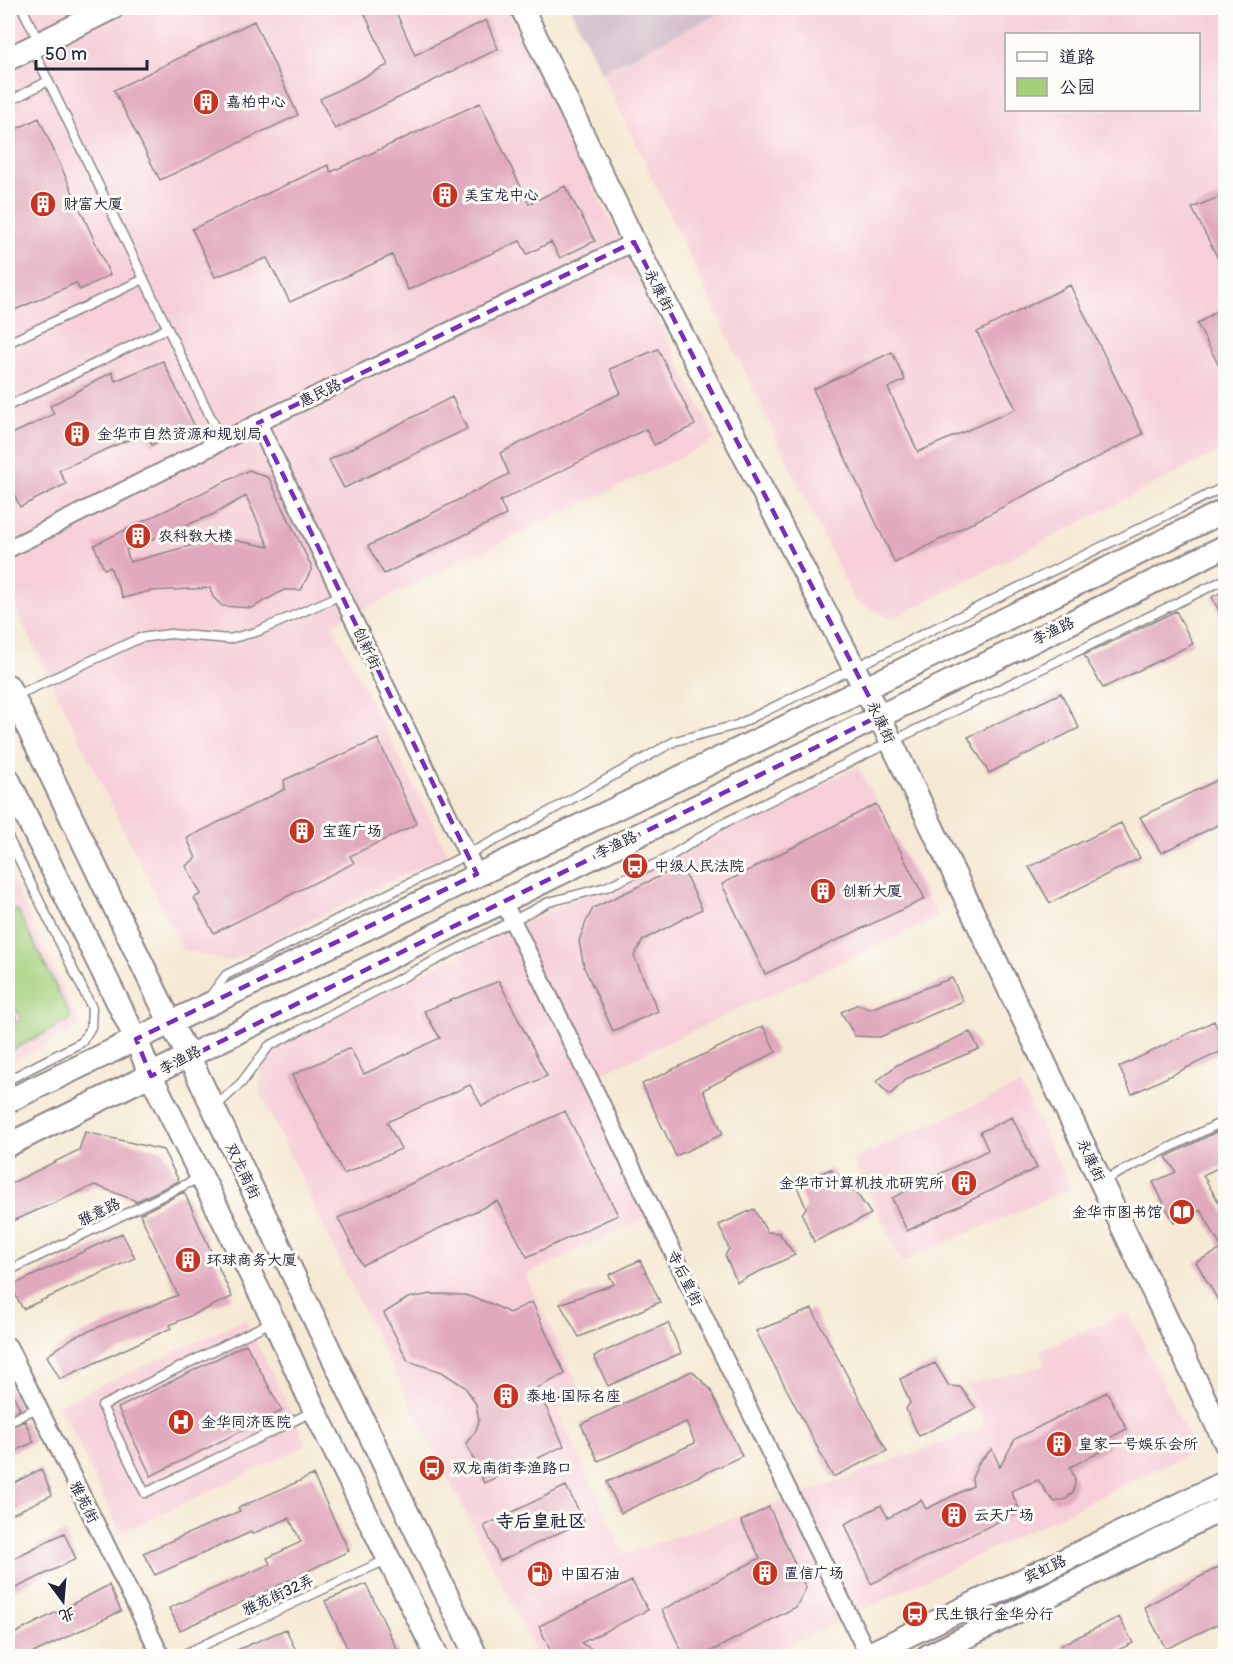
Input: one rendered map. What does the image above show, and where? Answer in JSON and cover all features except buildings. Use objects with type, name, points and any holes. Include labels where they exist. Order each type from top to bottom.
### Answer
[{"type":"main road","points":[[8,59],[112,8]]},
{"type":"main road","name":"永康街","points":[[522,8],[634,242],[879,716],[1226,1443]]},
{"type":"main road","points":[[8,1101],[200,1010],[472,864],[864,688],[1226,510]]},
{"type":"main road","name":"李渔路","points":[[8,1144],[151,1076],[188,1055],[508,911],[879,716],[1226,546]]},
{"type":"main road","name":"双龙南街","points":[[10,692],[188,1055],[476,1656]]},
{"type":"main road","points":[[8,779],[136,1039],[151,1076],[274,1321],[315,1411],[437,1656]]},
{"type":"main road","name":"宾虹路","points":[[866,1656],[1226,1482]]},
{"type":"main road","name":"宾虹路","points":[[928,1656],[1226,1507]]},
{"type":"street","name":"惠民路","points":[[8,549],[258,423],[634,242]]},
{"type":"street","name":"创新街","points":[[258,423],[472,864]]},
{"type":"street","name":"寺后皇街","points":[[508,911],[866,1656]]},
{"type":"street","name":"雅苑街","points":[[8,1346],[14,1376],[37,1408],[162,1656]]},
{"type":"lane","points":[[22,8],[48,81],[222,441]]},
{"type":"lane","points":[[8,102],[48,81]]},
{"type":"lane","points":[[8,343],[144,279]]},
{"type":"lane","points":[[8,406],[168,328]]},
{"type":"lane","points":[[472,864],[520,828],[675,741],[737,725],[1226,486]]},
{"type":"lane","points":[[213,1108],[242,1082],[269,1046],[508,911],[616,883],[664,860],[720,825],[1226,579]]},
{"type":"lane","points":[[10,692],[140,638],[170,634],[229,639],[256,632],[341,594]]},
{"type":"lane","points":[[8,837],[92,1008],[91,1027],[82,1042],[8,1080]]},
{"type":"lane","points":[[8,1011],[11,1018],[8,1019]]},
{"type":"lane","points":[[1101,1181],[1226,1120]]},
{"type":"lane","name":"雅意路","points":[[8,1271],[201,1177]]},
{"type":"lane","points":[[274,1321],[102,1406],[145,1493],[315,1411]]},
{"type":"lane","points":[[8,1422],[37,1408]]},
{"type":"lane","name":"雅苑街32弄","points":[[180,1656],[388,1558]]},
{"type":"path","points":[[8,908],[17,903]]},
{"type":"highlighted area","points":[[634,242],[879,716],[151,1076],[136,1039],[477,874],[258,423]]},
{"type":"shaded area","points":[[8,8],[507,8],[716,440],[332,624],[448,853],[228,962],[182,949],[8,593]]},
{"type":"shaded area","points":[[570,8],[730,8],[601,72]]},
{"type":"shaded area","points":[[730,8],[1225,8],[1225,448],[892,619],[855,602],[601,72]]},
{"type":"shaded area","points":[[858,767],[938,917],[593,1077],[658,1212],[525,1275],[584,1398],[558,1410],[624,1554],[796,1497],[986,1426],[965,1385],[1045,1366],[1040,1350],[1129,1312],[1195,1451],[767,1656],[538,1656],[358,1300],[260,1092],[264,1059],[280,1043],[525,923]]},
{"type":"shaded area","points":[[8,872],[81,1028],[8,1064]]},
{"type":"shaded area","points":[[1020,1085],[1071,1188],[902,1262],[853,1159]]},
{"type":"shaded area","name":"金华同济医院","points":[[245,1319],[307,1445],[120,1533],[76,1438],[58,1405]]},
{"type":"green space","points":[[17,909],[70,1015],[69,1021],[8,1052],[8,1027],[21,1020],[8,992],[8,913]]},
{"type":"place","name":"嘉柏中心","points":[[206,102]]},
{"type":"place","name":"美宝龙中心","points":[[445,195]]},
{"type":"place","name":"财富大厦","points":[[43,204]]},
{"type":"place","name":"金华市自然资源和规划局","points":[[77,434]]},
{"type":"place","name":"农科教大楼","points":[[138,536]]},
{"type":"place","name":"宝莲广场","points":[[302,831]]},
{"type":"place","name":"中级人民法院","points":[[635,866]]},
{"type":"place","name":"创新大厦","points":[[823,891]]},
{"type":"place","name":"金华市计算机技术研究所","points":[[964,1183]]},
{"type":"place","name":"金华市图书馆","points":[[1182,1212]]},
{"type":"place","name":"环球商务大厦","points":[[188,1260]]},
{"type":"place","name":"泰地·国际名座","points":[[506,1396]]},
{"type":"place","name":"金华同济医院","points":[[181,1422]]},
{"type":"place","name":"皇家一号娱乐会所","points":[[1059,1444]]},
{"type":"place","name":"双龙南街李渔路口","points":[[432,1468]]},
{"type":"place","name":"云天广场","points":[[954,1515]]},
{"type":"place","name":"置信广场","points":[[765,1573]]},
{"type":"place","name":"中国石油","points":[[540,1574]]},
{"type":"place","name":"民生银行金华分行","points":[[915,1614]]},
{"type":"district","name":"寺后皇社区","points":[[541,1521]]}]
